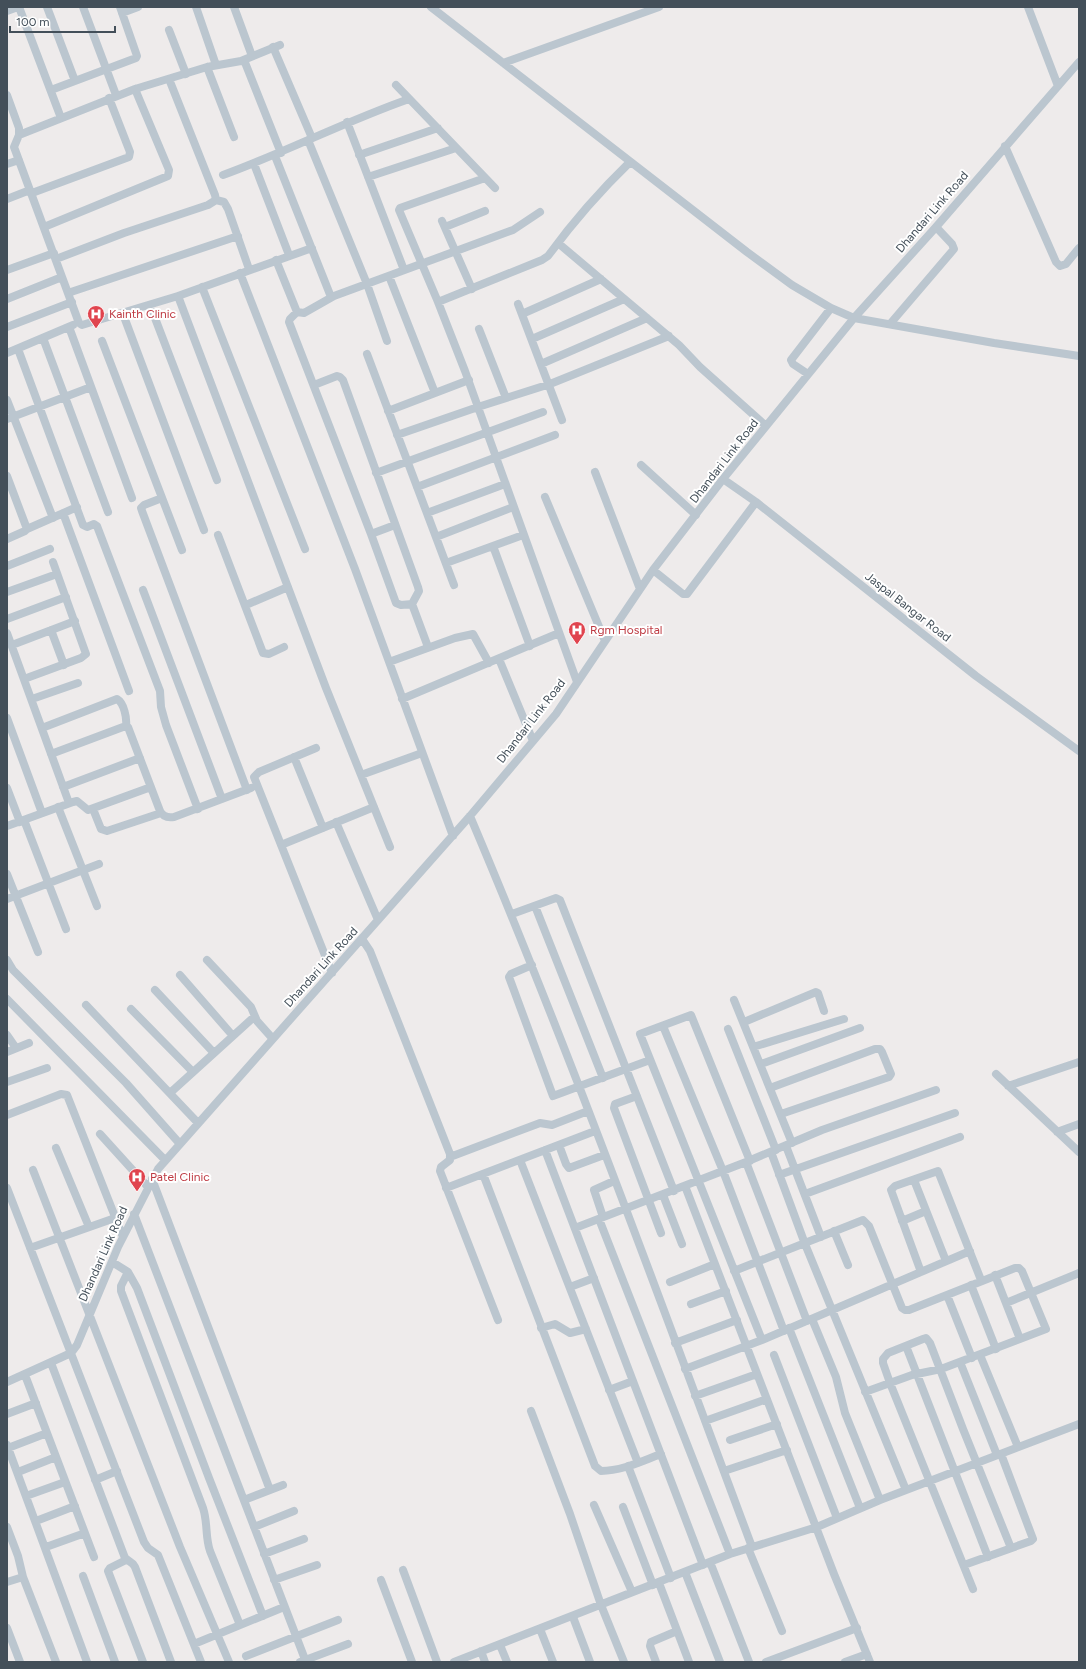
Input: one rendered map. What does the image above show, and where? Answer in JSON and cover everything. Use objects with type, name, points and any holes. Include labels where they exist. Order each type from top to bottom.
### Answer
[{"type":"street","points":[[7,11],[18,7],[61,118]]},
{"type":"street","points":[[47,7],[75,81]]},
{"type":"street","points":[[7,199],[129,157],[130,152],[106,70],[83,7]]},
{"type":"street","points":[[51,90],[134,60],[137,57],[121,10],[138,7]]},
{"type":"street","points":[[196,7],[216,65]]},
{"type":"street","points":[[234,7],[252,56]]},
{"type":"street","points":[[431,7],[747,252],[792,284],[831,308],[854,318],[1015,347],[1079,356]]},
{"type":"street","points":[[503,63],[659,7]]},
{"type":"street","points":[[1028,7],[1058,86]]},
{"type":"street","points":[[169,30],[186,74]]},
{"type":"street","points":[[19,135],[135,89],[207,67],[244,60],[277,46],[310,139],[367,284],[387,341]]},
{"type":"street","points":[[244,60],[331,297]]},
{"type":"street","name":"Dhandari Link Road","points":[[72,1353],[77,1345],[123,1237],[158,1169],[453,836],[556,714],[653,570],[723,479],[854,318],[936,227],[1079,62]]},
{"type":"street","points":[[207,67],[234,137]]},
{"type":"street","points":[[169,79],[216,200]]},
{"type":"street","points":[[396,85],[495,188]]},
{"type":"street","points":[[44,227],[168,176],[169,170],[135,89]]},
{"type":"street","points":[[7,95],[19,128],[19,135],[14,147],[79,322],[83,325],[178,296],[312,248]]},
{"type":"street","points":[[223,175],[278,154],[347,122],[410,99]]},
{"type":"street","points":[[347,122],[404,270]]},
{"type":"street","points":[[359,155],[438,128]]},
{"type":"street","points":[[1005,146],[1056,262],[1060,266],[1066,264],[1079,248]]},
{"type":"street","points":[[368,177],[456,148]]},
{"type":"street","points":[[7,164],[19,160]]},
{"type":"street","points":[[438,302],[542,260],[548,256],[602,189],[630,162]]},
{"type":"street","points":[[254,164],[289,255]]},
{"type":"street","points":[[485,178],[400,208],[399,212],[438,302],[469,380],[523,535],[577,682]]},
{"type":"street","points":[[216,200],[226,204],[249,270]]},
{"type":"street","points":[[7,270],[55,256],[208,205],[216,200]]},
{"type":"street","points":[[472,289],[444,224],[485,210]]},
{"type":"street","points":[[297,312],[304,313],[331,297],[513,230],[540,212]]},
{"type":"street","points":[[890,324],[954,249],[952,244],[936,227]]},
{"type":"street","points":[[68,293],[238,236]]},
{"type":"street","points":[[558,243],[669,336],[700,367],[766,426]]},
{"type":"street","points":[[276,260],[297,312]]},
{"type":"street","points":[[240,273],[355,569],[453,836]]},
{"type":"street","points":[[389,276],[435,393]]},
{"type":"street","points":[[7,299],[62,277]]},
{"type":"street","points":[[522,314],[601,279]]},
{"type":"street","points":[[202,287],[305,549]]},
{"type":"street","points":[[178,296],[326,688],[390,847]]},
{"type":"street","points":[[532,340],[624,299]]},
{"type":"street","points":[[7,327],[72,302]]},
{"type":"street","points":[[518,304],[562,420]]},
{"type":"street","points":[[150,305],[217,480]]},
{"type":"street","points":[[808,374],[793,364],[791,360],[831,308]]},
{"type":"street","points":[[297,312],[290,319],[290,322],[371,534],[396,604],[401,606],[412,604]]},
{"type":"street","points":[[123,314],[204,530]]},
{"type":"street","points":[[541,364],[647,318]]},
{"type":"street","points":[[7,353],[79,322]]},
{"type":"street","points":[[69,327],[132,498]]},
{"type":"street","points":[[479,329],[506,398]]},
{"type":"street","points":[[397,435],[548,384],[669,336]]},
{"type":"street","points":[[43,338],[108,512]]},
{"type":"street","points":[[102,341],[182,550]]},
{"type":"street","points":[[18,349],[84,526],[94,524],[96,526],[160,691],[161,707],[166,725],[198,809]]},
{"type":"street","points":[[367,354],[454,585]]},
{"type":"street","points":[[314,385],[337,376],[342,380],[418,587],[419,591],[412,604],[428,647]]},
{"type":"street","points":[[388,411],[469,380]]},
{"type":"street","points":[[10,418],[91,387]]},
{"type":"street","points":[[7,400],[10,418],[54,518]]},
{"type":"street","points":[[376,473],[543,412]]},
{"type":"street","points":[[417,487],[495,456],[555,435]]},
{"type":"street","points":[[640,465],[696,515]]},
{"type":"street","points":[[595,472],[640,589]]},
{"type":"street","points":[[7,476],[27,529]]},
{"type":"street","name":"Jaspal Bangar Road","points":[[723,479],[756,502],[976,676],[1079,751]]},
{"type":"street","points":[[426,513],[505,484]]},
{"type":"street","points":[[545,497],[605,641]]},
{"type":"street","points":[[162,498],[144,505],[141,508],[247,790]]},
{"type":"street","points":[[653,570],[683,594],[687,594],[756,502]]},
{"type":"street","points":[[7,538],[77,507]]},
{"type":"street","points":[[436,537],[513,507]]},
{"type":"street","points":[[63,513],[129,691]]},
{"type":"street","points":[[371,534],[395,525]]},
{"type":"street","points":[[218,535],[264,653],[268,654],[284,647]]},
{"type":"street","points":[[446,563],[523,535]]},
{"type":"street","points":[[493,546],[530,646]]},
{"type":"street","points":[[7,566],[50,549]]},
{"type":"street","points":[[24,679],[64,665],[86,654],[53,562]]},
{"type":"street","points":[[7,592],[57,574]]},
{"type":"street","points":[[246,605],[288,587]]},
{"type":"street","points":[[143,590],[222,799]]},
{"type":"street","points":[[7,619],[66,597]]},
{"type":"street","points":[[12,645],[75,621]]},
{"type":"street","points":[[51,630],[64,665]]},
{"type":"street","points":[[7,633],[69,803]]},
{"type":"street","points":[[402,699],[559,633]]},
{"type":"street","points":[[388,662],[428,647],[468,634],[473,634],[489,663]]},
{"type":"street","points":[[499,659],[532,741]]},
{"type":"street","points":[[32,699],[78,683]]},
{"type":"street","points":[[42,728],[117,699],[120,701],[126,715],[126,726],[129,729],[161,813],[166,817],[174,818],[257,786]]},
{"type":"street","points":[[7,718],[42,813]]},
{"type":"street","points":[[52,754],[126,726]]},
{"type":"street","points":[[316,748],[255,775],[254,777],[332,973]]},
{"type":"street","points":[[361,775],[422,753]]},
{"type":"street","points":[[294,757],[323,828]]},
{"type":"street","points":[[63,787],[140,758]]},
{"type":"street","points":[[7,826],[77,801],[86,809],[93,809],[151,787]]},
{"type":"street","points":[[7,788],[49,883],[66,929]]},
{"type":"street","points":[[58,807],[97,906]]},
{"type":"street","points":[[281,845],[374,807]]},
{"type":"street","points":[[93,809],[101,829],[107,831],[161,813]]},
{"type":"street","points":[[470,816],[512,914],[579,1087],[724,1471],[750,1548],[782,1631]]},
{"type":"street","points":[[336,822],[378,920]]},
{"type":"street","points":[[7,899],[99,864]]},
{"type":"street","points":[[7,874],[38,952]]},
{"type":"street","points":[[512,914],[556,898],[560,900],[674,1191]]},
{"type":"street","points":[[535,906],[603,1078]]},
{"type":"street","points":[[362,939],[370,951],[450,1157]]},
{"type":"street","points":[[7,960],[10,972],[126,1083],[180,1144]]},
{"type":"street","points":[[207,960],[250,1007],[254,1017],[273,1039]]},
{"type":"street","points":[[532,965],[511,974],[508,977],[553,1096],[650,1060]]},
{"type":"street","points":[[180,975],[233,1036]]},
{"type":"street","points":[[155,990],[214,1053]]},
{"type":"street","points":[[744,1022],[816,992],[818,993],[824,1011]]},
{"type":"street","points":[[7,998],[166,1160]]},
{"type":"street","points":[[734,1000],[781,1114],[795,1169],[821,1237]]},
{"type":"street","points":[[86,1005],[198,1123]]},
{"type":"street","points":[[131,1010],[193,1072]]},
{"type":"street","points":[[762,1340],[640,1034],[690,1015],[748,1162],[781,1253],[836,1377],[845,1413],[880,1500]]},
{"type":"street","points":[[170,1093],[254,1017]]},
{"type":"street","points":[[753,1047],[844,1019]]},
{"type":"street","points":[[663,1026],[723,1171],[757,1262],[787,1330],[860,1508]]},
{"type":"street","points":[[761,1064],[860,1028]]},
{"type":"street","points":[[728,1030],[773,1151],[779,1175],[805,1244],[906,1490]]},
{"type":"street","points":[[7,1035],[16,1048]]},
{"type":"street","points":[[7,1052],[29,1043]]},
{"type":"street","points":[[770,1088],[875,1049],[882,1052],[890,1074],[889,1077],[781,1114]]},
{"type":"street","points":[[1008,1086],[1079,1062]]},
{"type":"street","points":[[7,1082],[47,1068]]},
{"type":"street","points":[[996,1074],[1079,1152]]},
{"type":"street","points":[[575,1228],[748,1162],[854,1118],[936,1090]]},
{"type":"street","points":[[7,1115],[61,1094],[67,1095],[123,1237]]},
{"type":"street","points":[[637,1096],[614,1106],[647,1200],[661,1233]]},
{"type":"street","points":[[498,1320],[446,1188],[440,1168],[450,1160],[450,1157],[540,1123],[552,1125],[588,1111]]},
{"type":"street","points":[[779,1175],[955,1113]]},
{"type":"street","points":[[1057,1132],[1079,1124]]},
{"type":"street","points":[[446,1188],[595,1131]]},
{"type":"street","points":[[100,1134],[148,1187]]},
{"type":"street","points":[[805,1194],[960,1137]]},
{"type":"street","points":[[559,1145],[569,1168],[604,1155]]},
{"type":"street","points":[[56,1148],[89,1228]]},
{"type":"street","points":[[545,1150],[661,1454],[748,1662]]},
{"type":"street","points":[[520,1160],[638,1463]]},
{"type":"street","points":[[33,1170],[180,1547],[229,1662]]},
{"type":"street","points":[[921,1272],[891,1190],[895,1186],[937,1171],[940,1172],[980,1280]]},
{"type":"street","points":[[483,1174],[595,1466],[601,1471],[608,1471],[638,1463],[661,1454]]},
{"type":"street","points":[[152,1179],[270,1490]]},
{"type":"street","points":[[914,1180],[946,1261]]},
{"type":"street","points":[[614,1181],[594,1190],[601,1218],[730,1554]]},
{"type":"street","points":[[685,1186],[816,1527],[870,1662]]},
{"type":"street","points":[[7,1188],[144,1542],[148,1548],[158,1555],[201,1662]]},
{"type":"street","points":[[663,1195],[682,1244]]},
{"type":"street","points":[[902,1221],[926,1211]]},
{"type":"street","points":[[134,1214],[304,1661],[348,1644]]},
{"type":"street","points":[[30,1248],[115,1218]]},
{"type":"street","points":[[734,1271],[860,1221],[866,1222],[902,1308],[905,1310],[909,1310],[980,1280],[1015,1268],[1019,1268],[1022,1271],[1046,1329],[972,1358],[940,1369],[916,1374],[866,1392]]},
{"type":"street","points":[[834,1231],[848,1265]]},
{"type":"street","points":[[685,1369],[787,1330],[970,1251]]},
{"type":"street","points":[[112,1262],[128,1272],[137,1288],[211,1485],[264,1616]]},
{"type":"street","points":[[670,1282],[715,1264]]},
{"type":"street","points":[[128,1272],[121,1286],[121,1292],[203,1508],[207,1526],[207,1543],[240,1625]]},
{"type":"street","points":[[1006,1303],[1079,1273]]},
{"type":"street","points":[[995,1275],[1020,1339]]},
{"type":"street","points":[[570,1287],[594,1278]]},
{"type":"street","points":[[971,1285],[996,1348]]},
{"type":"street","points":[[691,1304],[726,1291]]},
{"type":"street","points":[[947,1295],[972,1358]]},
{"type":"street","points":[[675,1343],[737,1320]]},
{"type":"street","points":[[541,1328],[554,1324],[570,1333],[586,1329]]},
{"type":"street","points":[[973,1589],[890,1383],[883,1363],[883,1359],[888,1353],[926,1338],[930,1343],[1011,1548]]},
{"type":"street","points":[[906,1346],[988,1557]]},
{"type":"street","points":[[7,1382],[72,1353]]},
{"type":"street","points":[[774,1355],[837,1518]]},
{"type":"street","points":[[980,1355],[1018,1447]]},
{"type":"street","points":[[960,1362],[1033,1535],[1031,1541],[964,1565]]},
{"type":"street","points":[[51,1363],[94,1480],[126,1560],[135,1567],[171,1662]]},
{"type":"street","points":[[695,1396],[757,1374]]},
{"type":"street","points":[[25,1375],[94,1558]]},
{"type":"street","points":[[609,1390],[633,1381]]},
{"type":"street","points":[[704,1421],[767,1399]]},
{"type":"street","points":[[7,1414],[36,1403]]},
{"type":"street","points":[[531,1412],[570,1514],[601,1605],[624,1662]]},
{"type":"street","points":[[730,1440],[776,1424]]},
{"type":"street","points":[[454,1662],[573,1617],[632,1592],[656,1584],[730,1554],[816,1527],[880,1500],[1079,1424]]},
{"type":"street","points":[[47,1433],[8,1447],[46,1548],[60,1592],[87,1662]]},
{"type":"street","points":[[724,1471],[787,1450]]},
{"type":"street","points":[[18,1472],[56,1457]]},
{"type":"street","points":[[628,1466],[671,1578]]},
{"type":"street","points":[[94,1480],[117,1471]]},
{"type":"street","points":[[26,1496],[65,1482]]},
{"type":"street","points":[[244,1500],[283,1485]]},
{"type":"street","points":[[594,1505],[632,1592]]},
{"type":"street","points":[[36,1521],[75,1506]]},
{"type":"street","points":[[623,1508],[678,1631],[689,1662]]},
{"type":"street","points":[[254,1527],[294,1511]]},
{"type":"street","points":[[7,1527],[18,1556],[23,1577],[56,1662]]},
{"type":"street","points":[[46,1548],[85,1533]]},
{"type":"street","points":[[264,1554],[304,1539]]},
{"type":"street","points":[[126,1560],[110,1568],[108,1571],[143,1662]]},
{"type":"street","points":[[274,1580],[317,1565]]},
{"type":"street","points":[[403,1570],[437,1662]]},
{"type":"street","points":[[685,1572],[720,1662]]},
{"type":"street","points":[[83,1576],[115,1662]]},
{"type":"street","points":[[7,1582],[23,1577]]},
{"type":"street","points":[[381,1580],[412,1662]]},
{"type":"street","points":[[194,1644],[284,1607]]},
{"type":"street","points":[[573,1617],[590,1662]]},
{"type":"street","points":[[246,1656],[338,1620]]},
{"type":"street","points":[[7,1628],[20,1662]]},
{"type":"street","points":[[766,1662],[857,1628]]},
{"type":"street","points":[[540,1629],[553,1662]]},
{"type":"street","points":[[656,1662],[650,1646],[651,1642],[678,1631]]},
{"type":"street","points":[[500,1644],[507,1662]]},
{"type":"street","points":[[481,1651],[485,1662]]},
{"type":"street","points":[[845,1662],[867,1654]]},
{"type":"place","name":"Kainth Clinic","points":[[96,329]]},
{"type":"place","name":"Rgm Hospital","points":[[577,645]]},
{"type":"place","name":"Patel Clinic","points":[[137,1192]]}]
